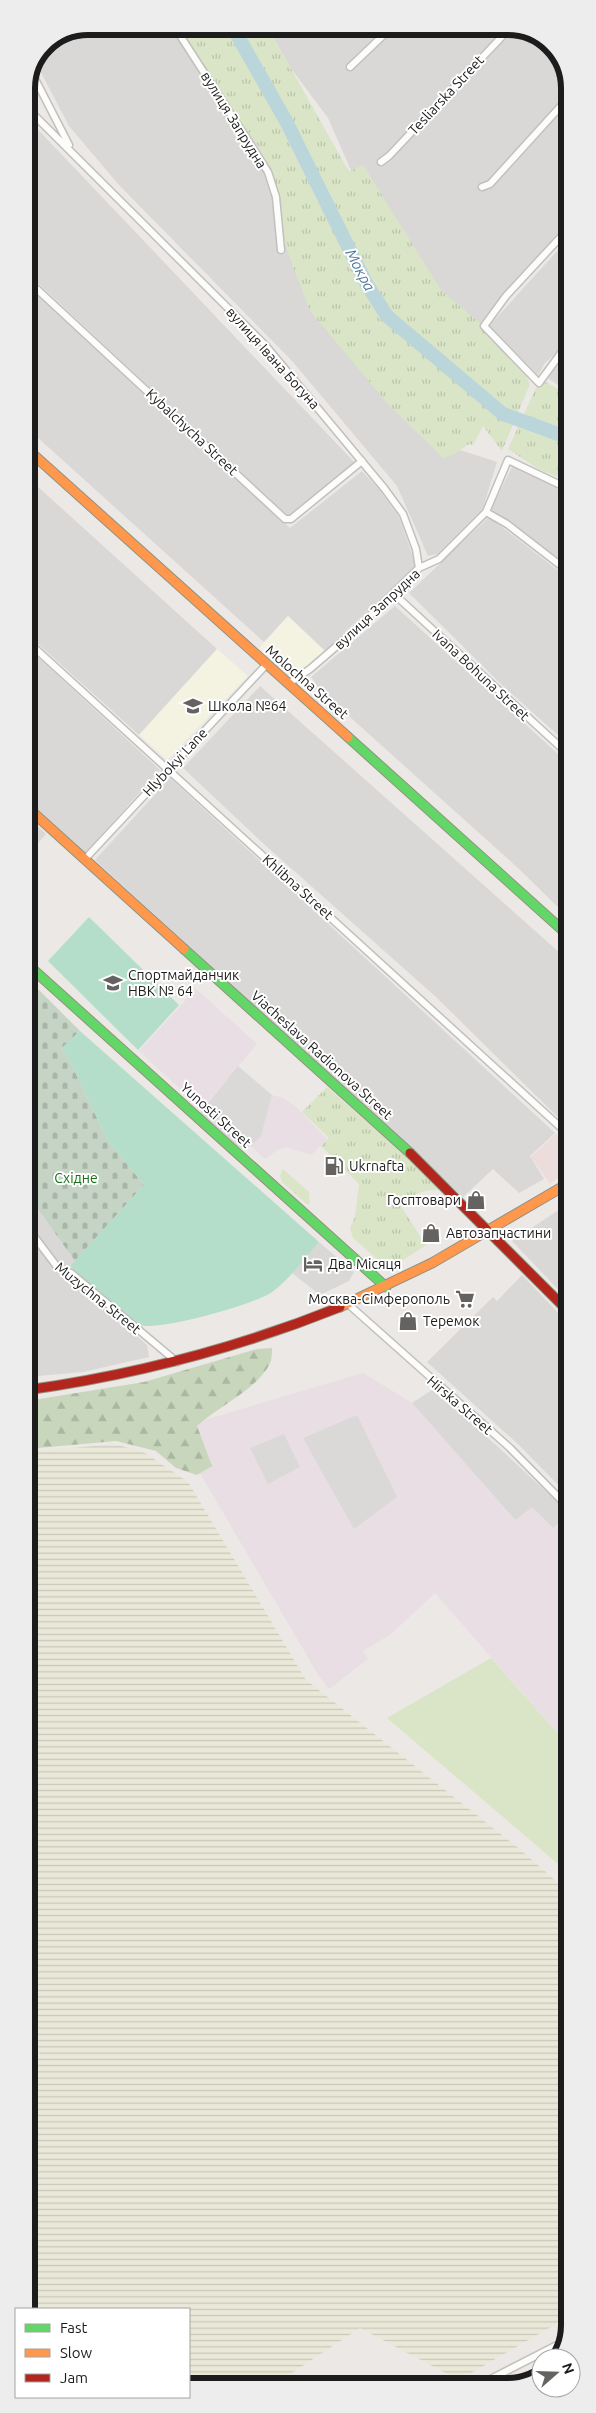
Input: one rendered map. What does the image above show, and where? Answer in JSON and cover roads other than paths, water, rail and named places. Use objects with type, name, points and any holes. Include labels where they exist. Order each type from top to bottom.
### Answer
[{"type":"main road","name":"Molochna Street","points":[[35,456],[561,929]]},
{"type":"main road","name":"Viacheslava Radionova Street","points":[[35,814],[424,1166],[561,1304]]},
{"type":"main road","name":"Yunosti Street","points":[[35,971],[386,1287]]},
{"type":"main road","points":[[35,1389],[86,1383],[177,1362],[245,1342],[348,1304],[386,1287],[488,1232],[561,1189]]},
{"type":"street","name":"вулиця Запрудна","points":[[180,35],[268,172],[276,197],[281,250]]},
{"type":"street","points":[[350,67],[384,35]]},
{"type":"street","name":"Tesliarska Street","points":[[381,162],[389,156],[503,35]]},
{"type":"street","name":"вулиця Івана Богуна","points":[[36,80],[72,150]]},
{"type":"street","points":[[482,187],[490,184],[561,106]]},
{"type":"street","name":"вулиця Івана Богуна","points":[[35,115],[265,345],[362,461],[403,514],[416,549],[419,568]]},
{"type":"street","points":[[561,237],[506,296],[484,326],[538,383],[561,353]]},
{"type":"street","name":"Kybalchycha Street","points":[[35,287],[285,519],[291,519],[362,461]]},
{"type":"street","points":[[561,485],[508,460],[486,512],[508,524],[561,566]]},
{"type":"street","name":"вулиця Запрудна","points":[[288,684],[325,657],[394,594],[419,568],[439,559],[486,512]]},
{"type":"street","name":"Ivana Bohuna Street","points":[[394,594],[561,748]]},
{"type":"street","name":"Khlibna Street","points":[[35,649],[561,1128]]},
{"type":"street","name":"Hlybokyi Lane","points":[[85,859],[266,665]]},
{"type":"street","name":"Muzychna Street","points":[[35,1238],[58,1268],[71,1273],[177,1362]]},
{"type":"street","name":"Hirska Street","points":[[348,1304],[510,1448],[561,1500]]},
{"type":"street","points":[[493,2378],[557,2345]]},
{"type":"waterway","name":"Мокра","points":[[237,35],[286,121],[366,283],[387,316],[503,414],[561,435]]},
{"type":"place","name":"Школа №64","points":[[193,706]]},
{"type":"place","name":"Спортмайданчик НВК № 64","points":[[113,983]]},
{"type":"place","name":"Ukrnafta","points":[[334,1166]]},
{"type":"place","name":"Госптовари","points":[[476,1200]]},
{"type":"place","name":"Автозапчастини","points":[[431,1233]]},
{"type":"place","name":"Два Місяця","points":[[313,1264]]},
{"type":"place","name":"Москва-Сімферополь","points":[[465,1299]]},
{"type":"place","name":"Теремок","points":[[408,1321]]},
{"type":"park label","name":"Східне","points":[[76,1178]]}]
